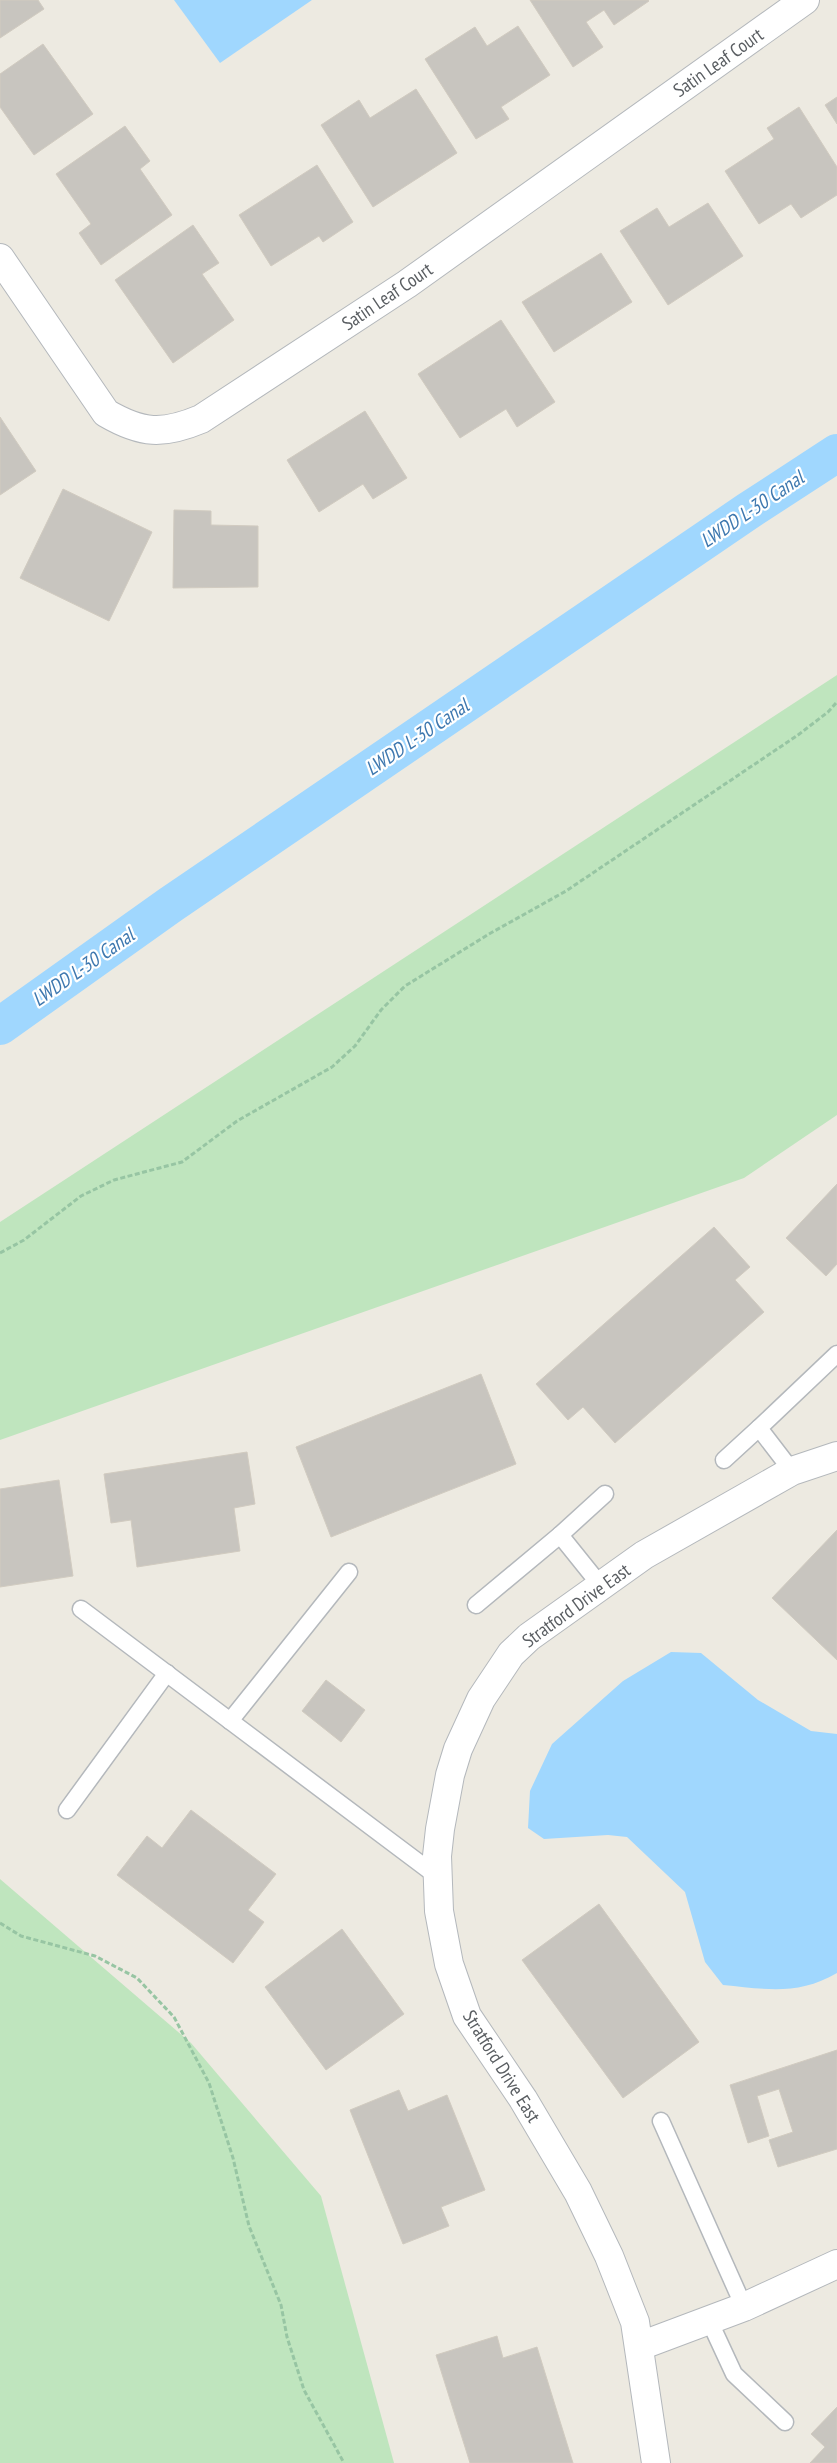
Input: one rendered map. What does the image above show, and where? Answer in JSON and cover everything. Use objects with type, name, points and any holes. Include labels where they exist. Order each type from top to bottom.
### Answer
[{"type":"street","name":"Satin Leaf Court","points":[[0,258],[106,413],[128,426],[153,431],[179,428],[201,419],[407,284],[805,0]]},
{"type":"street","name":"Stratford Drive East","points":[[656,2463],[636,2322],[609,2256],[578,2192],[523,2099],[467,2016],[449,1964],[439,1911],[440,1829],[450,1775],[458,1749],[481,1700],[511,1654],[529,1637],[644,1554],[792,1471],[837,1456]]},
{"type":"street","points":[[640,2346],[744,2307],[837,2264]]},
{"type":"lane","points":[[724,1460],[837,1354]]},
{"type":"lane","points":[[759,1428],[792,1471]]},
{"type":"lane","points":[[476,1605],[560,1535],[605,1494]]},
{"type":"lane","points":[[560,1535],[601,1586]]},
{"type":"lane","points":[[230,1721],[349,1572]]},
{"type":"lane","points":[[81,1609],[438,1877]]},
{"type":"lane","points":[[67,1810],[167,1673]]},
{"type":"lane","points":[[661,2121],[744,2307]]},
{"type":"lane","points":[[709,2320],[734,2374],[785,2422]]},
{"type":"path","points":[[0,1252],[24,1240],[81,1196],[114,1180],[182,1162],[237,1121],[332,1066],[356,1046],[381,1010],[405,986],[489,934],[566,891],[798,734],[828,712],[837,702]]},
{"type":"path","points":[[0,1923],[21,1936],[95,1956],[137,1978],[174,2017],[209,2083],[232,2158],[249,2226],[281,2305],[287,2336],[304,2390],[344,2463]]},
{"type":"green space","points":[[837,675],[837,1115],[744,1178],[0,1440],[0,1222]]},
{"type":"green space","points":[[0,1879],[191,2043],[321,2196],[394,2463],[0,2463]]},
{"type":"water","points":[[174,0],[312,0],[220,63]]},
{"type":"water","points":[[671,1652],[701,1653],[758,1700],[811,1731],[837,1734],[837,1973],[823,1980],[795,1988],[781,1989],[723,1985],[705,1962],[685,1892],[627,1837],[608,1835],[544,1839],[528,1828],[530,1791],[552,1744],[623,1681]]},
{"type":"building","points":[[0,0],[38,0],[44,9],[0,38]]},
{"type":"building","points":[[530,0],[649,1],[614,25],[604,10],[586,22],[603,47],[573,67]]},
{"type":"building","points":[[518,26],[550,75],[501,107],[509,119],[476,139],[425,59],[475,27],[487,46]]},
{"type":"building","points":[[43,44],[93,114],[34,155],[0,107],[0,74]]},
{"type":"building","points":[[416,89],[457,153],[373,207],[321,125],[359,100],[370,118]]},
{"type":"building","points":[[837,97],[837,124],[825,105]]},
{"type":"building","points":[[799,107],[837,167],[837,195],[801,218],[791,204],[759,224],[725,171],[774,139],[767,128]]},
{"type":"building","points":[[125,126],[150,161],[140,169],[172,215],[101,265],[79,233],[91,224],[56,174]]},
{"type":"building","points":[[317,165],[353,222],[323,242],[319,236],[271,266],[239,215]]},
{"type":"building","points":[[708,203],[743,256],[668,305],[620,231],[657,208],[669,227]]},
{"type":"building","points":[[193,225],[219,263],[202,274],[234,320],[173,363],[115,280]]},
{"type":"building","points":[[601,253],[632,302],[554,352],[522,302]]},
{"type":"building","points":[[501,320],[555,402],[517,427],[506,409],[460,438],[418,374]]},
{"type":"building","points":[[365,411],[407,478],[373,499],[363,484],[319,512],[287,460]]},
{"type":"building","points":[[0,417],[36,471],[0,495]]},
{"type":"building","points":[[63,489],[152,532],[109,621],[20,578]]},
{"type":"building","points":[[174,510],[211,511],[211,525],[258,526],[258,587],[173,588]]},
{"type":"building","points":[[837,1184],[837,1264],[826,1276],[786,1238]]},
{"type":"building","points":[[714,1227],[750,1267],[735,1280],[764,1312],[615,1443],[583,1407],[568,1420],[536,1384]]},
{"type":"building","points":[[481,1374],[516,1464],[331,1537],[296,1447]]},
{"type":"building","points":[[247,1452],[255,1504],[234,1508],[240,1551],[137,1567],[131,1520],[111,1523],[104,1474]]},
{"type":"building","points":[[59,1480],[73,1576],[0,1587],[0,1489]]},
{"type":"building","points":[[837,1530],[837,1660],[772,1598]]},
{"type":"building","points":[[326,1680],[365,1710],[341,1742],[302,1711]]},
{"type":"building","points":[[191,1810],[276,1874],[248,1910],[264,1922],[233,1963],[117,1875],[147,1836],[162,1848]]},
{"type":"building","points":[[599,1904],[699,2042],[623,2098],[522,1960]]},
{"type":"building","points":[[342,1929],[404,2014],[326,2070],[265,1987]]},
{"type":"building","points":[[837,2050],[837,2149],[778,2167],[769,2140],[793,2132],[779,2089],[757,2096],[769,2136],[748,2143],[730,2085]]},
{"type":"building","points":[[399,2090],[408,2111],[447,2095],[485,2190],[441,2207],[449,2226],[403,2244],[350,2110]]},
{"type":"building","points":[[497,2336],[503,2358],[537,2347],[573,2463],[470,2463],[436,2355]]},
{"type":"building","points":[[837,2407],[837,2463],[810,2463],[825,2447],[811,2434]]},
{"type":"waterway","name":"LWDD L-30 Canal","points":[[0,1026],[170,905],[748,511],[837,453]]}]
